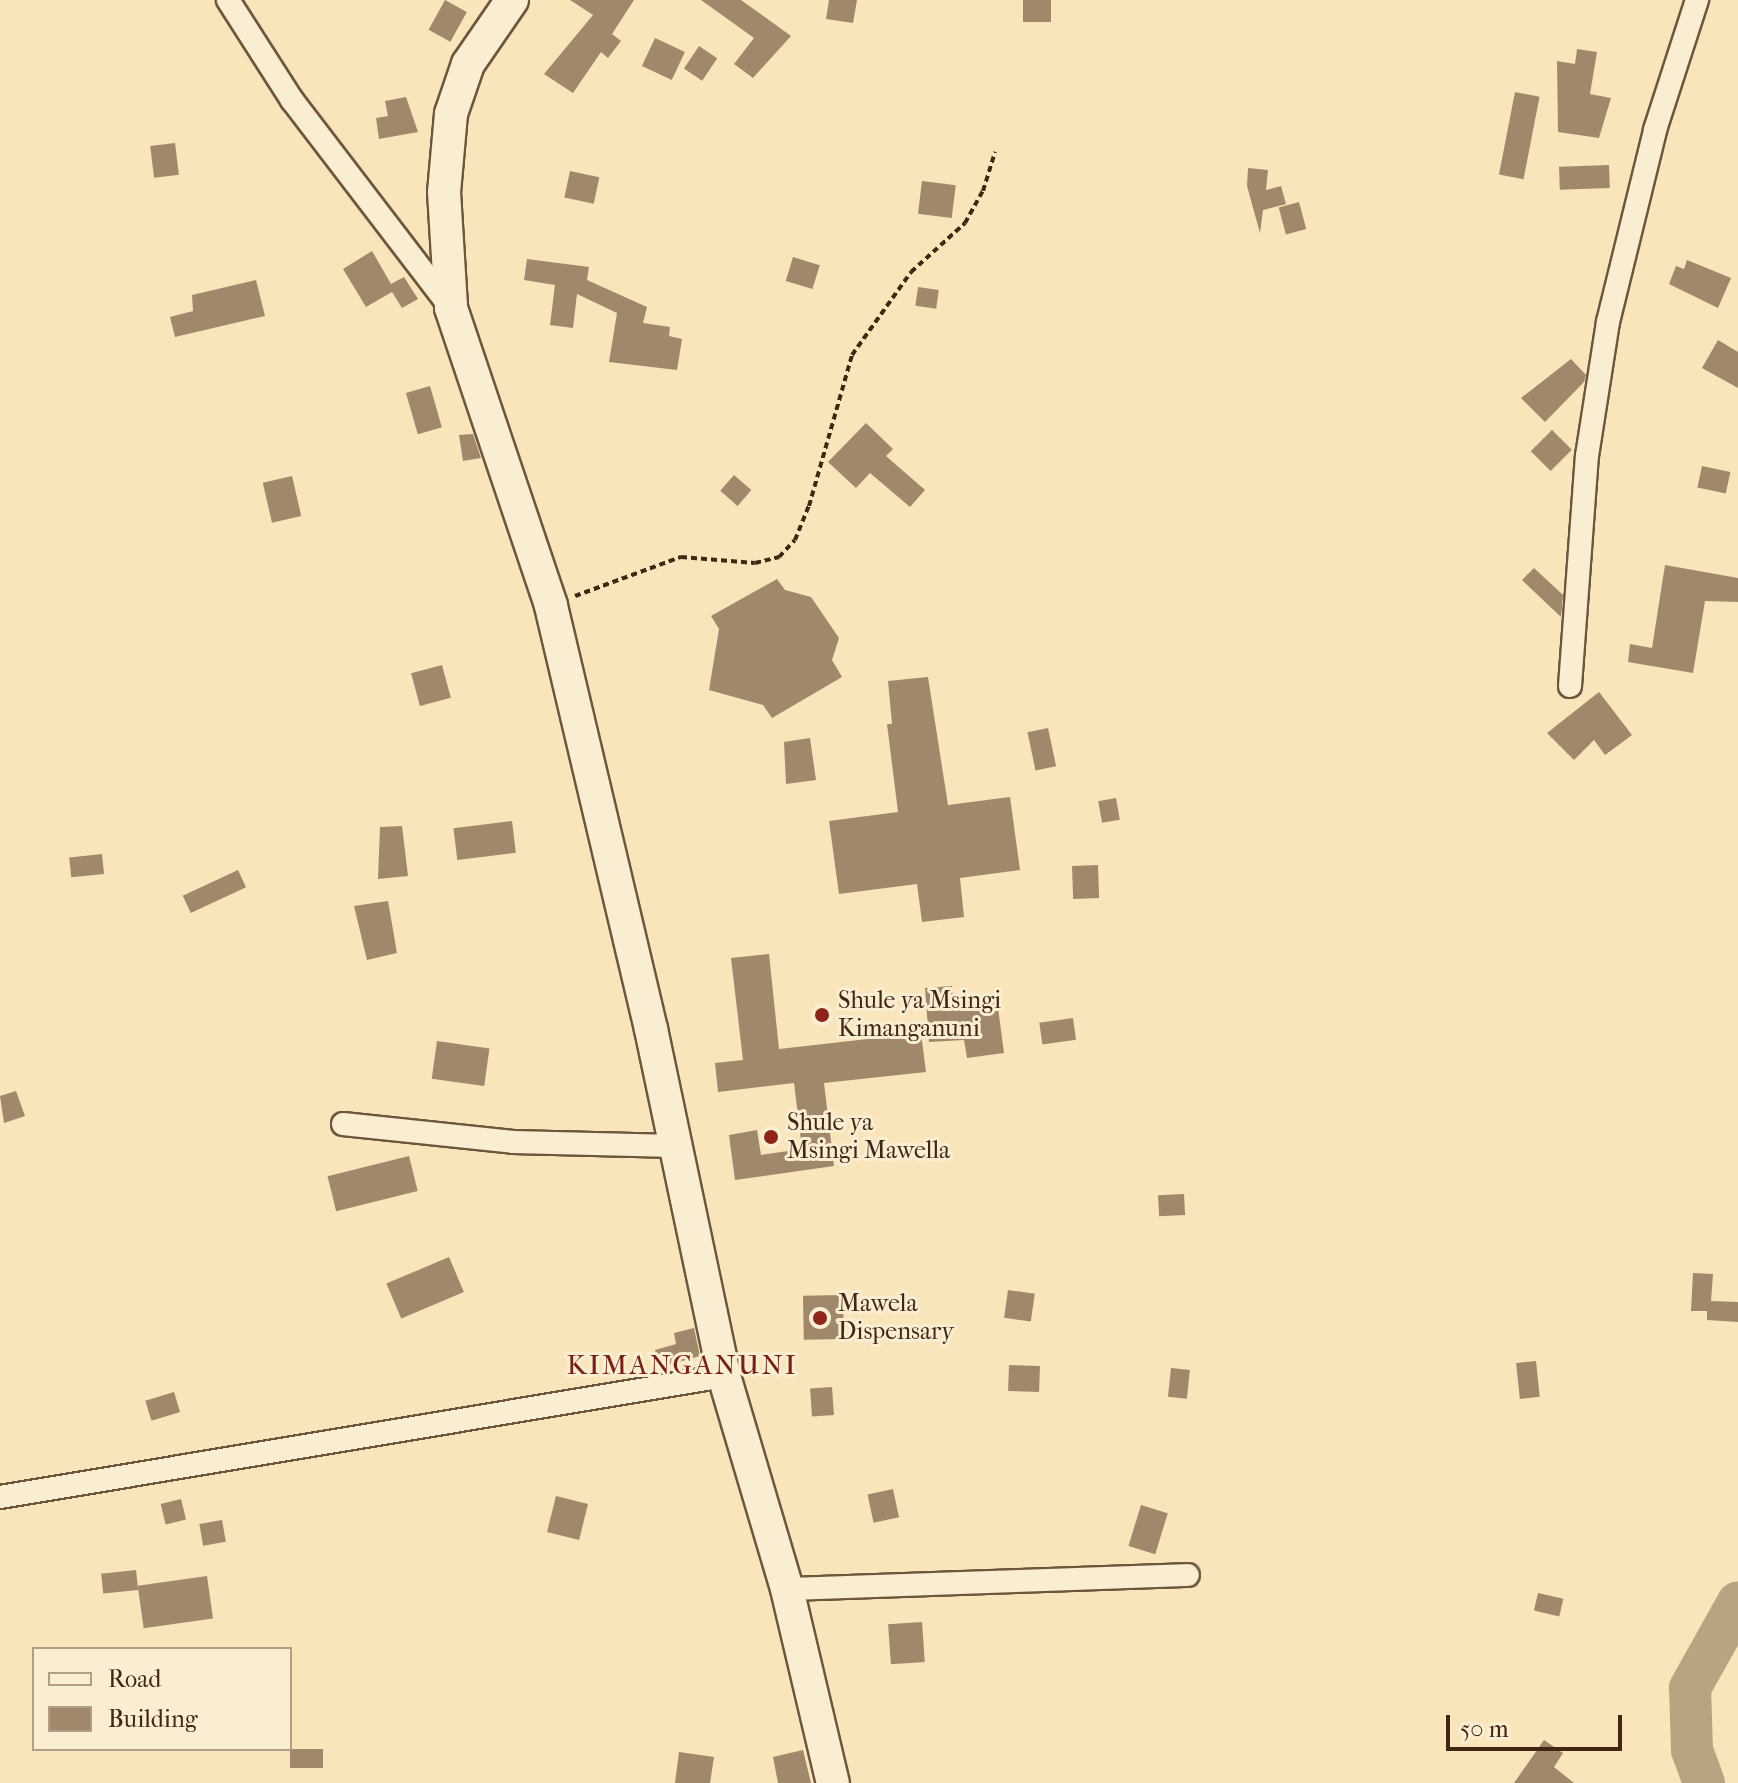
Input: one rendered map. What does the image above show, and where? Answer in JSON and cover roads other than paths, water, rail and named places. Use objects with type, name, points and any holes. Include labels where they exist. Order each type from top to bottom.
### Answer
[{"type":"street","points":[[228,0],[292,100],[451,308]]},
{"type":"street","points":[[512,0],[468,64],[451,114],[444,192],[451,308],[551,606],[675,1146],[724,1376],[787,1589],[833,1783]]},
{"type":"street","points":[[1570,686],[1587,456],[1608,322],[1655,130],[1697,0]]},
{"type":"street","points":[[343,1124],[513,1142],[675,1146]]},
{"type":"street","points":[[0,1497],[724,1376]]},
{"type":"street","points":[[787,1589],[1188,1575]]},
{"type":"waterway","points":[[1704,1783],[1692,1750],[1690,1688],[1738,1602]]},
{"type":"place","name":"Shule ya Msingi Kimanganuni","points":[[822,1015]]},
{"type":"place","name":"Shule ya Msingi Mawella","points":[[771,1137]]},
{"type":"place","name":"Mawela Dispensary","points":[[820,1318]]},
{"type":"district","name":"KIMANGANUNI","points":[[682,1365]]}]
